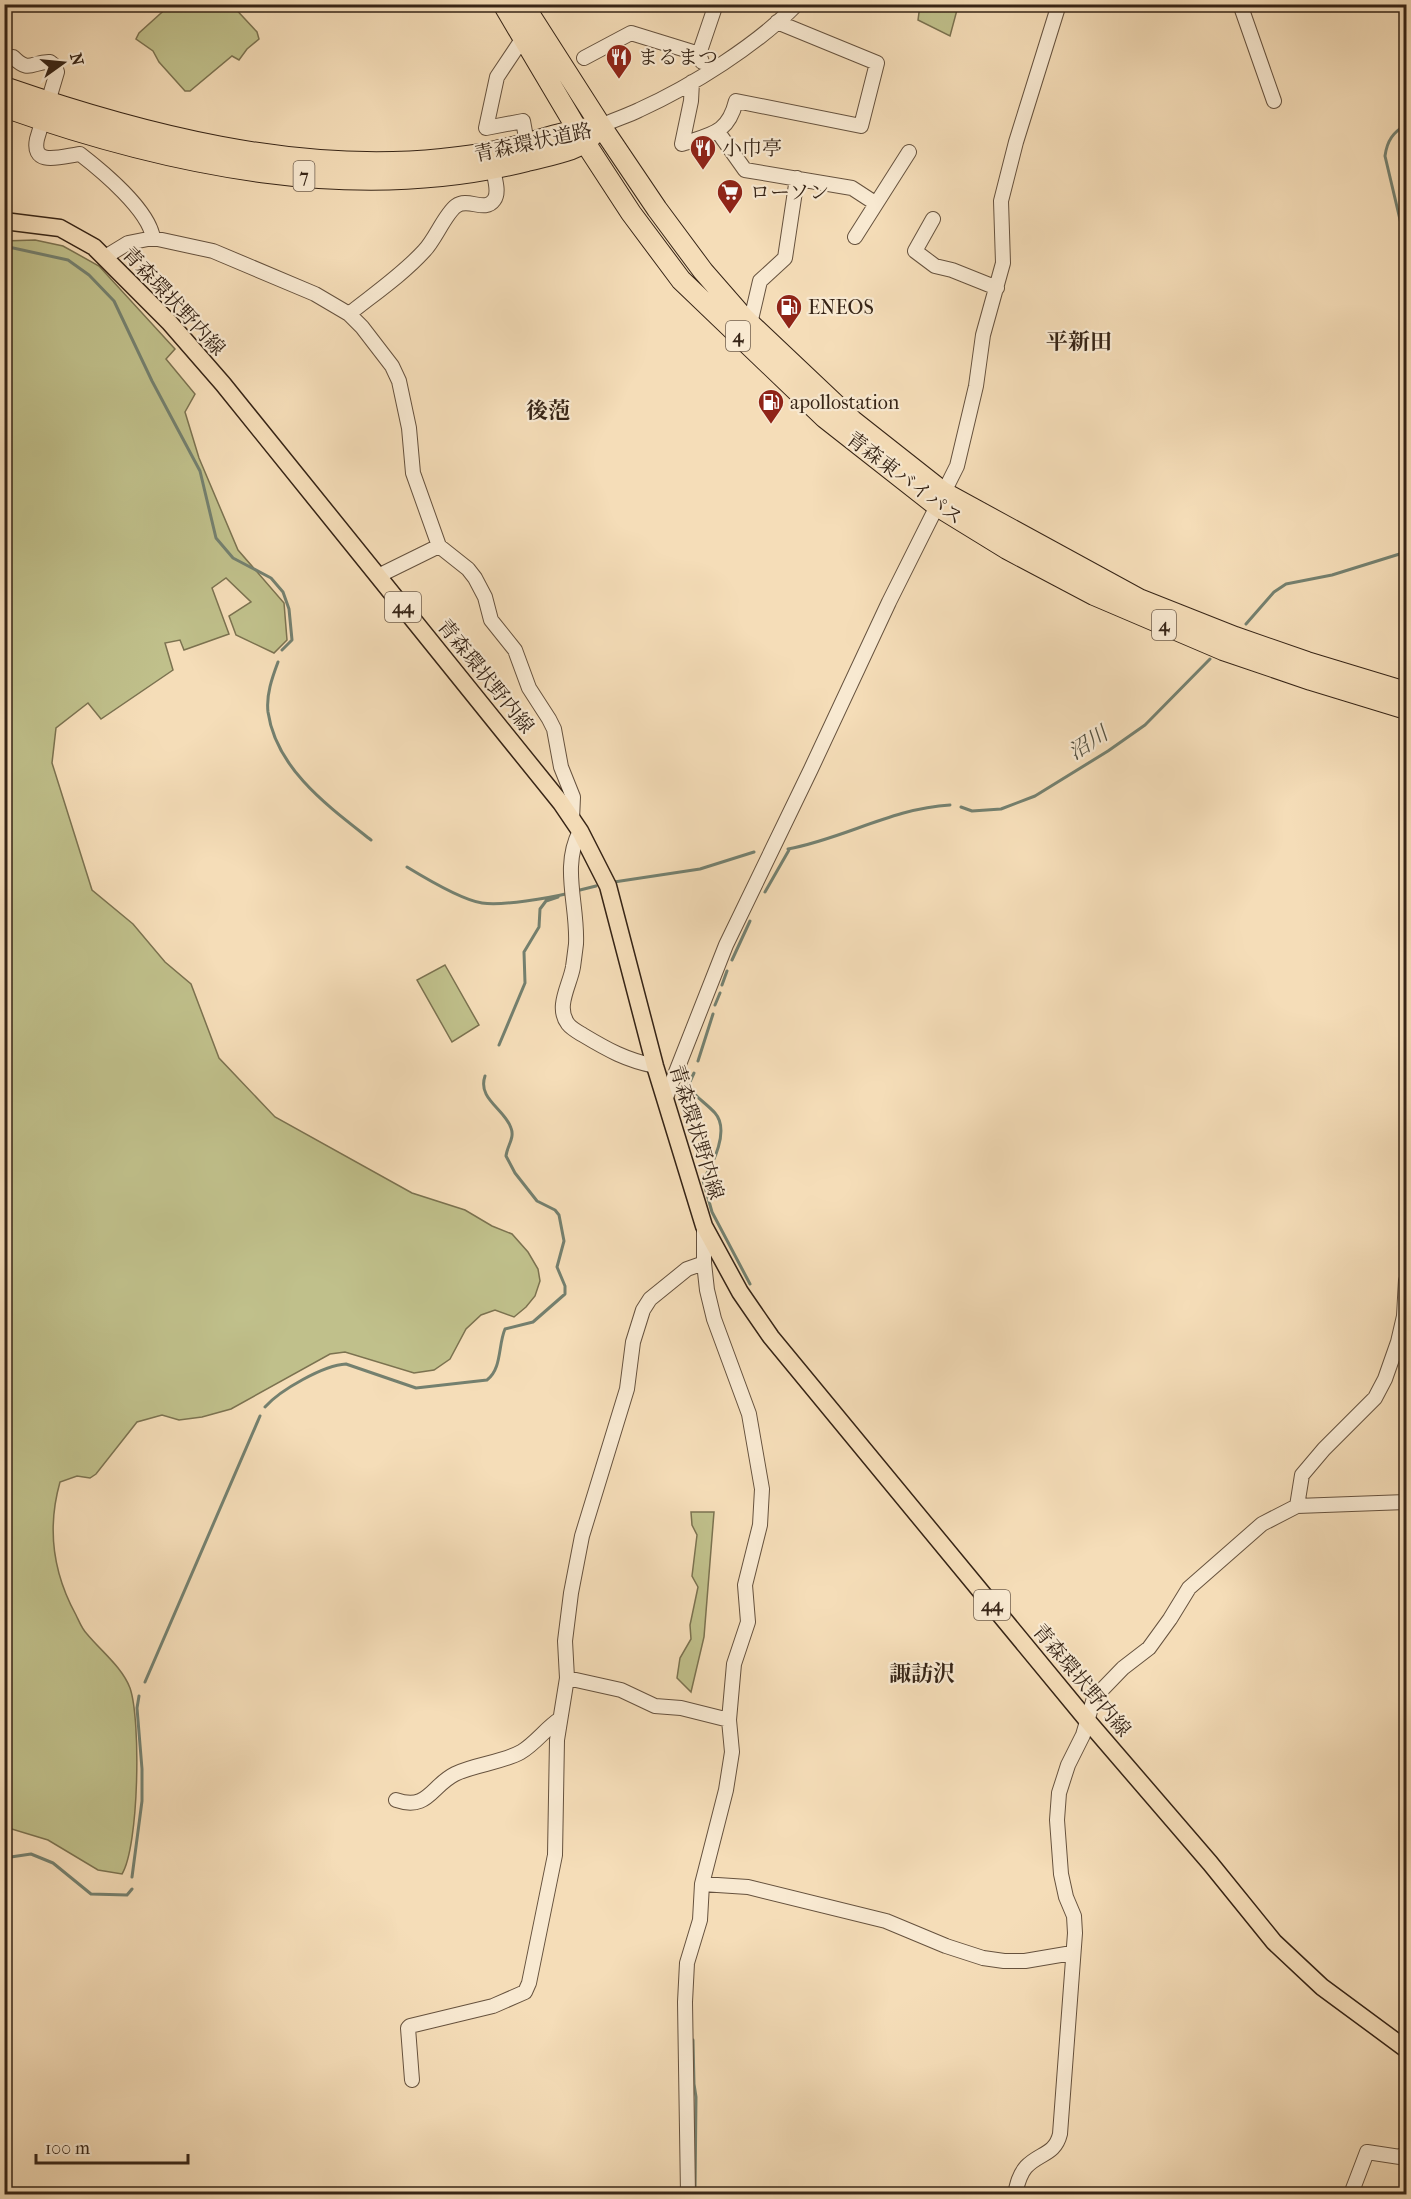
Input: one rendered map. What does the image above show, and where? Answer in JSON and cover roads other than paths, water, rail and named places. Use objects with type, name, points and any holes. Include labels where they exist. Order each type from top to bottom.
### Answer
[{"type":"highway","name":"青森東バイパス","points":[[503,4],[582,137],[631,213],[681,280],[825,418],[1007,549],[1094,595],[1230,653],[1407,710]]},
{"type":"highway","name":"青森東バイパス","points":[[532,9],[601,126],[657,209],[703,271],[750,324],[940,499],[1139,599],[1235,637],[1307,662],[1407,692]]},
{"type":"highway","name":"青森環状道路","points":[[4,87],[45,111],[117,142],[199,161],[282,174],[326,178],[393,179],[493,169],[582,137],[601,126]]},
{"type":"highway","name":"青森環状道路","points":[[4,107],[45,111],[177,138],[277,155],[321,159],[410,162],[480,154],[527,143],[582,137]]},
{"type":"main road","name":"青森環状野内線","points":[[4,221],[60,228],[78,237],[105,257],[169,322],[223,384],[535,770],[576,825],[608,886],[655,1066],[704,1226],[740,1292],[771,1337],[1086,1719],[1210,1863],[1274,1942],[1322,1987],[1407,2049]]},
{"type":"street","points":[[705,73],[699,54],[716,4]]},
{"type":"street","points":[[601,126],[638,111],[705,73],[744,47],[797,4]]},
{"type":"street","points":[[665,1100],[726,945],[889,602],[957,466],[976,386],[983,335],[1003,263],[1001,201],[1016,142],[1059,4]]},
{"type":"street","points":[[1240,4],[1274,101]]},
{"type":"street","points":[[692,81],[691,101],[682,144],[718,132],[732,118],[736,101],[861,126],[877,63],[777,22]]},
{"type":"street","points":[[584,58],[631,33],[699,54]]},
{"type":"street","points":[[523,38],[497,77],[486,128],[523,121],[527,143]]},
{"type":"street","points":[[14,57],[27,66],[47,62],[55,66],[58,75],[35,147],[38,154],[45,158],[80,154],[124,192],[152,229],[153,238]]},
{"type":"street","points":[[718,132],[745,170],[852,188],[875,203]]},
{"type":"street","points":[[855,237],[909,152]]},
{"type":"street","points":[[349,314],[396,277],[423,252],[434,240],[454,207],[470,202],[482,206],[489,205],[496,199],[493,169]]},
{"type":"street","points":[[750,324],[760,281],[785,258],[797,177]]},
{"type":"street","points":[[933,219],[915,251],[934,266],[952,270],[997,288]]},
{"type":"street","points":[[105,257],[128,243],[153,238],[213,251],[315,294],[349,314],[392,366],[399,381],[409,428],[413,472],[439,546],[468,569],[475,578],[485,597],[491,620],[515,650],[529,688],[554,729],[561,767],[573,797],[576,825],[570,865],[576,942],[573,968],[563,1003],[564,1016],[569,1026],[605,1049],[629,1060],[655,1066]]},
{"type":"street","points":[[378,576],[439,546]]},
{"type":"street","points":[[688,2194],[685,1984],[687,1963],[700,1920],[702,1884],[726,1790],[732,1752],[729,1720],[734,1664],[748,1622],[745,1586],[760,1525],[762,1489],[750,1414],[714,1319],[704,1263],[704,1226]]},
{"type":"street","points":[[412,2080],[408,2028],[410,2025],[504,2002],[525,1992],[529,1983],[555,1855],[557,1740],[567,1678],[565,1641],[582,1536],[627,1389],[633,1342],[643,1310],[650,1299],[678,1275],[704,1263]]},
{"type":"street","points":[[1297,1506],[1302,1475],[1324,1449],[1375,1398],[1398,1342],[1404,1316],[1407,1280]]},
{"type":"street","points":[[1015,2194],[1026,2167],[1050,2151],[1058,2142],[1072,1953],[1076,1933],[1074,1916],[1066,1897],[1061,1874],[1057,1820],[1059,1793],[1068,1765],[1083,1735],[1094,1698],[1123,1668],[1149,1648],[1189,1588],[1262,1524],[1297,1506],[1407,1502]]},
{"type":"street","points":[[567,1678],[621,1690],[655,1706],[681,1708],[729,1720]]},
{"type":"street","points":[[396,1800],[415,1804],[457,1773],[520,1753],[560,1719]]},
{"type":"street","points":[[702,1884],[748,1887],[886,1921],[946,1946],[989,1959],[1025,1961],[1072,1953]]},
{"type":"street","points":[[1351,2194],[1367,2152],[1400,2157],[1407,2153]]},
{"type":"waterway","points":[[1406,125],[1391,138],[1385,156],[1406,245]]},
{"type":"waterway","points":[[4,246],[68,260],[89,275],[114,301],[152,381],[200,471],[216,538],[233,558],[271,578],[283,592],[289,609],[292,640],[282,650]]},
{"type":"waterway","name":"沼川","points":[[1246,624],[1274,592],[1286,584],[1332,575],[1406,552]]},
{"type":"waterway","name":"沼川","points":[[961,807],[972,811],[1001,809],[1035,796],[1145,725],[1210,659]]},
{"type":"waterway","points":[[278,662],[270,687],[268,712],[273,733],[282,751],[293,769],[307,785],[371,840]]},
{"type":"waterway","name":"沼川","points":[[788,849],[908,812],[950,805]]},
{"type":"waterway","points":[[765,892],[789,850]]},
{"type":"waterway","name":"沼川","points":[[614,882],[700,869],[754,852]]},
{"type":"waterway","points":[[407,867],[454,893],[482,903],[514,902],[570,893]]},
{"type":"waterway","name":"沼川","points":[[576,891],[596,886]]},
{"type":"waterway","points":[[499,1045],[525,983],[524,952],[539,927],[540,909],[546,901],[558,897]]},
{"type":"waterway","points":[[732,960],[750,921]]},
{"type":"waterway","points":[[722,985],[727,971]]},
{"type":"waterway","points":[[715,1005],[720,993]]},
{"type":"waterway","points":[[698,1061],[713,1014]]},
{"type":"waterway","points":[[694,1073],[688,1086],[715,1113],[721,1128],[715,1156],[703,1180],[712,1212],[750,1284]]},
{"type":"waterway","points":[[265,1407],[281,1393],[303,1380],[337,1365],[346,1364],[416,1388],[487,1380],[495,1370],[505,1329],[533,1322],[565,1294],[565,1286],[557,1267],[564,1241],[559,1215],[555,1210],[537,1201],[515,1173],[506,1156],[511,1139],[511,1128],[508,1121],[488,1098],[484,1084],[485,1076]]},
{"type":"waterway","points":[[145,1682],[260,1416]]},
{"type":"waterway","points":[[132,1877],[142,1801],[137,1708],[139,1696]]},
{"type":"waterway","points":[[4,1858],[31,1854],[53,1863],[91,1894],[127,1895],[132,1889]]},
{"type":"waterway","points":[[693,2040],[696,2097],[695,2194]]},
{"type":"place","name":"まるまつ","points":[[619,80]]},
{"type":"place","name":"小巾亭","points":[[703,171]]},
{"type":"place","name":"ローソン","points":[[730,215]]},
{"type":"place","name":"ENEOS","points":[[789,330]]},
{"type":"place","name":"apollostation","points":[[771,425]]},
{"type":"district","name":"平新田","points":[[1079,341]]},
{"type":"district","name":"後萢","points":[[548,410]]},
{"type":"district","name":"諏訪沢","points":[[922,1673]]}]
